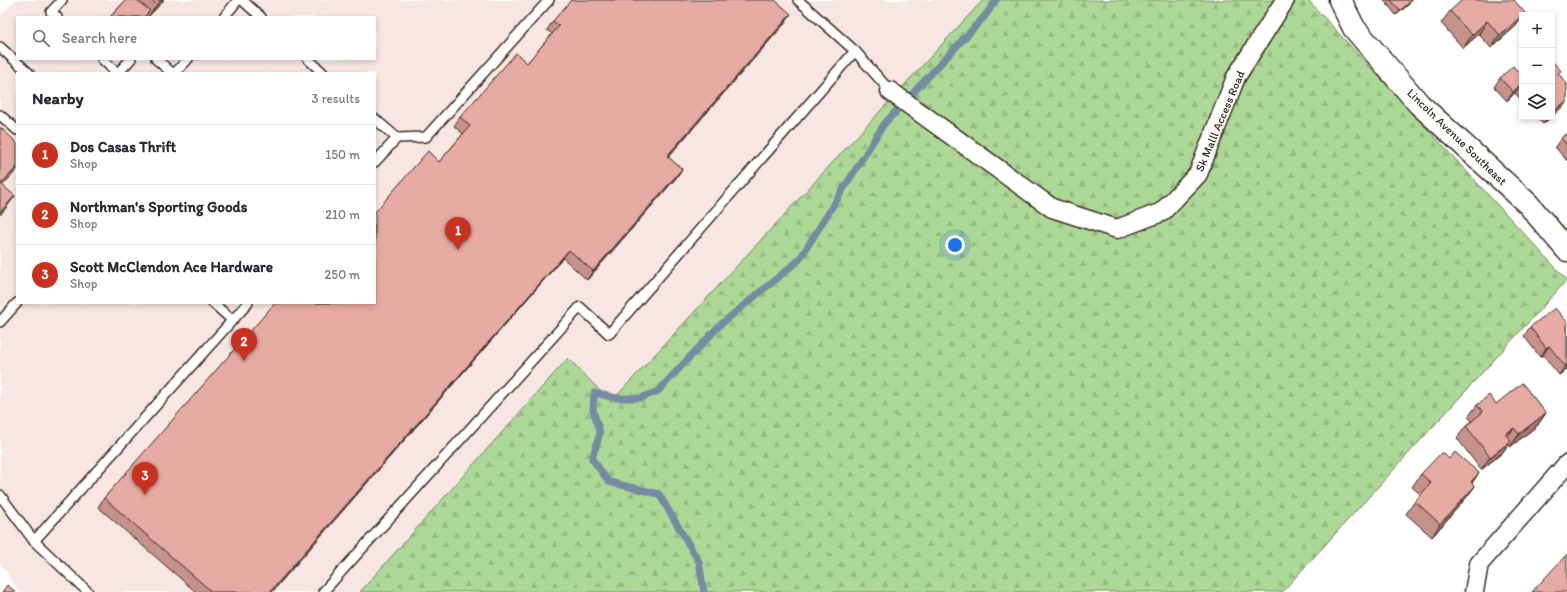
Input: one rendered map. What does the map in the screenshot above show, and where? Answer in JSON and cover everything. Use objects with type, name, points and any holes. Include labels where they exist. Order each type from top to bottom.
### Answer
[{"type":"street","name":"Sk Malll Access Road","points":[[890,91],[1052,208],[1117,229],[1162,212],[1198,174],[1236,78],[1284,0]]},
{"type":"street","name":"Lincoln Avenue Southeast","points":[[1340,0],[1354,28],[1419,104],[1528,204],[1567,250]]},
{"type":"street","points":[[1474,592],[1479,564],[1567,464]]},
{"type":"lane","points":[[56,16],[52,12],[62,0]]},
{"type":"lane","points":[[225,16],[238,0]]},
{"type":"lane","points":[[242,0],[260,16]]},
{"type":"lane","points":[[376,120],[397,138],[426,137],[549,0]]},
{"type":"lane","points":[[798,0],[855,51],[890,91]]},
{"type":"lane","points":[[0,47],[28,72]]},
{"type":"lane","points":[[323,592],[580,307],[609,334],[855,51]]},
{"type":"lane","points":[[103,60],[117,72]]},
{"type":"lane","points":[[119,72],[130,60]]},
{"type":"lane","points":[[157,60],[171,72]]},
{"type":"lane","points":[[176,72],[187,60]]},
{"type":"lane","points":[[309,60],[322,72]]},
{"type":"lane","points":[[0,115],[16,129]]},
{"type":"lane","points":[[376,161],[397,138]]},
{"type":"lane","points":[[0,322],[16,304]]},
{"type":"lane","points":[[214,304],[232,320]]},
{"type":"lane","points":[[34,541],[247,304]]},
{"type":"lane","points":[[0,495],[34,541],[88,592]]},
{"type":"shaded area","points":[[15,0],[983,0],[611,402],[567,358],[360,592],[19,592],[0,562],[0,17]]},
{"type":"green space","points":[[983,0],[1308,0],[1567,280],[1282,592],[360,592],[568,358],[611,402]]},
{"type":"building","points":[[126,0],[137,0],[150,11],[145,16],[111,16]]},
{"type":"building","points":[[152,0],[161,0],[157,5]]},
{"type":"building","points":[[571,0],[775,0],[791,14],[667,156],[682,169],[593,271],[569,250],[270,592],[212,592],[104,498],[274,304],[376,304],[376,211],[428,151],[439,162],[470,126],[460,117],[516,53],[527,63],[559,26],[553,21]]},
{"type":"building","points":[[1391,0],[1411,0],[1411,1],[1400,11]]},
{"type":"building","points":[[1462,0],[1514,0],[1524,12],[1519,12],[1519,19],[1500,35],[1487,21],[1472,35],[1450,11]]},
{"type":"building","points":[[1555,64],[1561,71],[1558,73],[1567,84],[1567,100],[1555,110]]},
{"type":"building","points":[[1513,66],[1517,71],[1519,69],[1519,86],[1513,92],[1500,78]]},
{"type":"building","points":[[0,127],[16,142],[16,168],[1,184],[15,196],[1,211]]},
{"type":"building","points":[[1567,133],[1567,145],[1561,138]]},
{"type":"building","points":[[1555,308],[1567,322],[1567,365],[1565,366],[1549,346],[1546,348],[1530,327]]},
{"type":"building","points":[[1522,383],[1546,413],[1519,434],[1514,428],[1505,434],[1511,441],[1490,457],[1466,426],[1483,412],[1477,405],[1489,395],[1496,404]]},
{"type":"building","points":[[1442,452],[1449,459],[1455,452],[1479,473],[1471,482],[1475,486],[1440,524],[1415,501],[1431,483],[1421,474]]},
{"type":"building","points":[[1567,554],[1567,592],[1532,592]]},
{"type":"building","points":[[7,585],[16,592],[2,592]]},
{"type":"waterway","points":[[704,592],[699,562],[659,494],[609,482],[592,459],[600,433],[593,410],[594,393],[617,398],[641,398],[658,391],[720,325],[799,260],[884,124],[985,16],[996,0]]},
{"type":"place","name":"Dos Casas Thrift","points":[[458,250]]},
{"type":"place","name":"Northman's Sporting Goods","points":[[244,361]]},
{"type":"place","name":"Scott McClendon Ace Hardware","points":[[145,495]]}]
